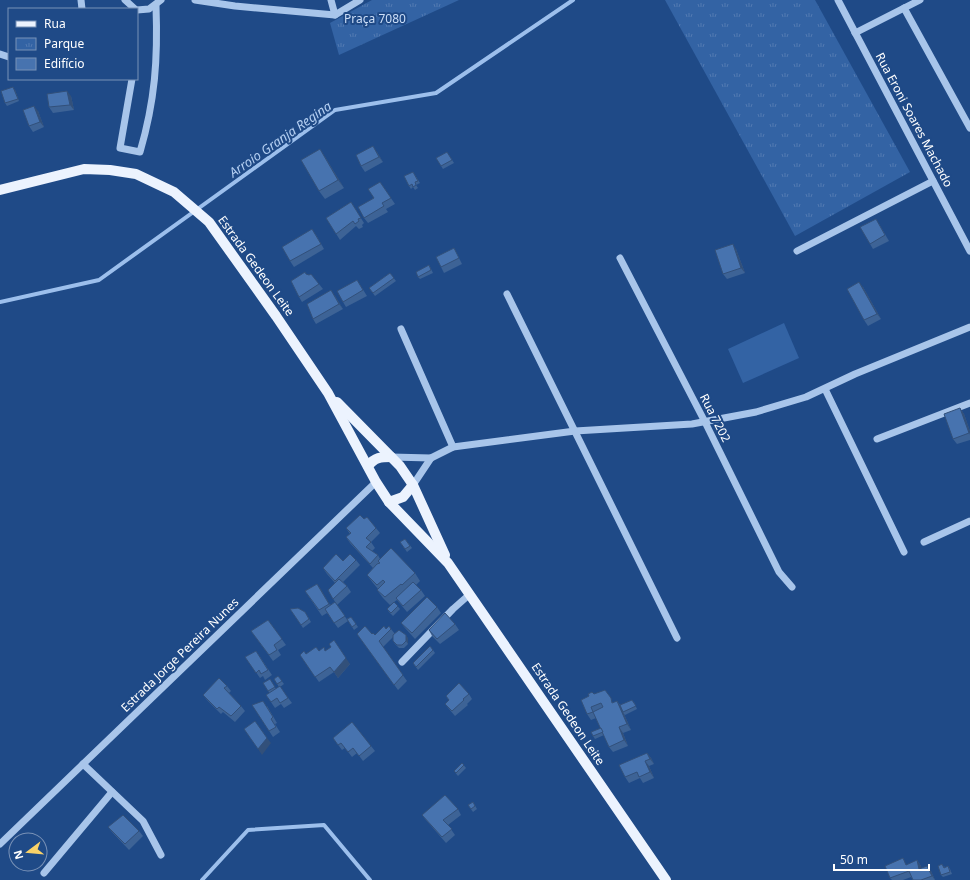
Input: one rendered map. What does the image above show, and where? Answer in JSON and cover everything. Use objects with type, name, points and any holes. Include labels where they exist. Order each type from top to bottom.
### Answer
[{"type":"main road","name":"Estrada Gedeon Leite","points":[[0,190],[84,169],[136,174],[174,192],[209,222],[276,316],[328,393],[376,482],[389,502],[448,563],[666,880]]},
{"type":"main road","name":"Estrada Gedeon Leite","points":[[328,393],[400,466],[413,485],[448,563]]},
{"type":"main road","points":[[368,466],[373,459],[391,457]]},
{"type":"main road","points":[[389,502],[403,497],[413,485]]},
{"type":"street","points":[[125,0],[133,8]]},
{"type":"street","points":[[138,9],[149,10],[156,6],[161,0]]},
{"type":"street","points":[[195,0],[235,6],[335,15],[360,0]]},
{"type":"street","points":[[331,0],[335,15]]},
{"type":"street","name":"Rua Eroni Soares Machado","points":[[838,0],[970,251]]},
{"type":"street","points":[[855,33],[915,1]]},
{"type":"street","points":[[132,80],[120,148],[140,152],[155,89],[158,45],[156,6]]},
{"type":"street","points":[[904,8],[970,128]]},
{"type":"street","points":[[797,251],[933,181]]},
{"type":"street","name":"Rua 7202","points":[[620,258],[705,422],[779,572],[792,587]]},
{"type":"street","points":[[507,294],[677,638]]},
{"type":"street","points":[[391,457],[431,458],[453,447],[574,431],[705,422],[756,412],[825,389],[855,374],[970,327]]},
{"type":"street","points":[[401,329],[453,447]]},
{"type":"street","points":[[825,389],[904,552]]},
{"type":"street","points":[[877,439],[970,403]]},
{"type":"street","points":[[413,485],[431,458]]},
{"type":"street","name":"Estrada Jorge Pereira Nunes","points":[[0,844],[376,482]]},
{"type":"street","points":[[924,542],[970,521]]},
{"type":"street","points":[[402,662],[453,609],[470,594]]},
{"type":"street","points":[[83,764],[142,821],[161,855]]},
{"type":"street","points":[[44,873],[112,792]]},
{"type":"green space","name":"Praça 7080","points":[[372,0],[459,0],[339,55],[330,23]]},
{"type":"green space","points":[[665,0],[815,0],[910,172],[795,236]]},
{"type":"green space","points":[[784,323],[799,358],[743,383],[728,349]]},
{"type":"building","points":[[13,87],[18,99],[5,103],[1,91]]},
{"type":"building","points":[[67,91],[70,105],[49,107],[47,94]]},
{"type":"building","points":[[34,106],[40,122],[29,126],[23,110]]},
{"type":"building","points":[[373,146],[379,157],[361,166],[356,155]]},
{"type":"building","points":[[320,149],[338,180],[319,191],[301,160]]},
{"type":"building","points":[[447,152],[452,160],[441,166],[436,158]]},
{"type":"building","points":[[413,172],[418,181],[415,182],[416,185],[413,187],[412,184],[409,186],[404,176]]},
{"type":"building","points":[[380,182],[391,198],[382,203],[384,206],[364,218],[358,207],[374,198],[368,189]]},
{"type":"building","points":[[351,202],[361,218],[358,219],[359,221],[355,224],[353,221],[336,234],[326,218]]},
{"type":"building","points":[[876,219],[885,235],[870,244],[860,227]]},
{"type":"building","points":[[312,229],[321,244],[290,261],[282,247]]},
{"type":"building","points":[[733,244],[741,268],[723,274],[715,250]]},
{"type":"building","points":[[454,248],[459,258],[441,267],[436,257]]},
{"type":"building","points":[[429,265],[431,270],[418,277],[416,272]]},
{"type":"building","points":[[305,272],[309,275],[311,274],[319,284],[299,297],[291,281]]},
{"type":"building","points":[[390,273],[394,278],[373,293],[369,288]]},
{"type":"building","points":[[357,280],[363,290],[343,302],[337,291]]},
{"type":"building","points":[[859,282],[877,314],[864,320],[847,289]]},
{"type":"building","points":[[331,290],[339,304],[313,319],[307,304]]},
{"type":"building","points":[[960,408],[969,433],[953,439],[944,414]]},
{"type":"building","points":[[360,515],[364,519],[367,517],[376,528],[366,538],[371,542],[366,547],[378,555],[370,564],[346,537],[351,533],[346,528]]},
{"type":"building","points":[[405,539],[410,546],[405,549],[400,542]]},
{"type":"building","points":[[391,548],[415,573],[402,585],[401,584],[385,597],[377,590],[385,582],[383,580],[377,585],[367,575],[377,564],[380,563],[378,561]]},
{"type":"building","points":[[336,554],[343,561],[350,554],[356,560],[335,581],[323,568]]},
{"type":"building","points":[[339,579],[347,586],[333,599],[328,590]]},
{"type":"building","points":[[413,582],[421,590],[403,606],[396,598]]},
{"type":"building","points":[[317,584],[329,604],[319,610],[305,591]]},
{"type":"building","points":[[427,597],[437,607],[412,633],[401,623]]},
{"type":"building","points":[[335,602],[345,616],[334,623],[325,609]]},
{"type":"building","points":[[394,602],[398,606],[391,613],[387,609]]},
{"type":"building","points":[[298,608],[305,612],[309,619],[301,625],[290,609]]},
{"type":"building","points":[[445,613],[455,624],[437,639],[429,630]]},
{"type":"building","points":[[351,617],[356,624],[352,627],[347,619]]},
{"type":"building","points":[[268,620],[282,639],[274,645],[277,650],[269,655],[251,631]]},
{"type":"building","points":[[365,626],[372,634],[373,633],[375,635],[384,626],[386,629],[389,626],[391,629],[379,641],[403,675],[394,685],[357,634]]},
{"type":"building","points":[[399,630],[406,635],[406,641],[402,645],[397,645],[393,641],[393,635]]},
{"type":"building","points":[[334,640],[346,658],[334,672],[330,667],[315,677],[300,655],[304,651],[306,654],[316,647],[319,651],[324,647],[325,651],[331,647],[329,644]]},
{"type":"building","points":[[430,646],[433,650],[416,667],[413,663]]},
{"type":"building","points":[[256,651],[268,670],[261,674],[259,670],[256,673],[245,657]]},
{"type":"building","points":[[278,676],[282,681],[277,684],[274,679]]},
{"type":"building","points":[[219,678],[227,686],[224,688],[241,706],[231,716],[219,707],[217,709],[203,695]]},
{"type":"building","points":[[270,679],[275,687],[268,691],[263,683]]},
{"type":"building","points":[[459,683],[469,694],[452,711],[445,704],[449,700],[446,696]]},
{"type":"building","points":[[280,686],[288,698],[280,703],[277,698],[271,702],[266,695]]},
{"type":"building","points":[[605,690],[611,698],[612,703],[617,701],[627,724],[619,727],[624,740],[609,747],[593,712],[587,714],[581,700],[589,696],[588,694],[592,692],[594,694]],"holes":[[[601,703],[603,707],[593,712],[591,707]]]},
{"type":"building","points":[[632,700],[636,706],[623,712],[620,705]]},
{"type":"building","points":[[263,701],[273,717],[271,719],[276,727],[269,731],[252,705]]},
{"type":"building","points":[[255,721],[267,738],[258,749],[244,729]]},
{"type":"building","points":[[352,722],[371,746],[359,756],[353,748],[348,752],[341,743],[338,745],[333,738]]},
{"type":"building","points":[[601,728],[603,732],[593,736],[591,732]]},
{"type":"building","points":[[647,753],[650,759],[645,761],[650,772],[639,777],[637,772],[625,777],[619,765]]},
{"type":"building","points":[[462,763],[464,765],[456,773],[454,771]]},
{"type":"building","points":[[445,795],[458,809],[443,820],[452,829],[442,837],[422,815]]},
{"type":"building","points":[[473,802],[475,806],[471,809],[468,805]]},
{"type":"building","points":[[123,815],[139,831],[125,844],[108,827]]},
{"type":"building","points":[[903,858],[906,865],[917,860],[919,869],[927,866],[932,876],[921,880],[913,880],[909,871],[890,878],[885,866]]},
{"type":"building","points":[[942,864],[944,868],[948,866],[950,872],[941,875],[938,866]]},
{"type":"waterway","name":"Arroio Granja Regina","points":[[0,302],[99,280],[335,110],[436,93],[573,0]]},
{"type":"waterway","points":[[202,880],[248,830],[324,825],[370,880]]}]
